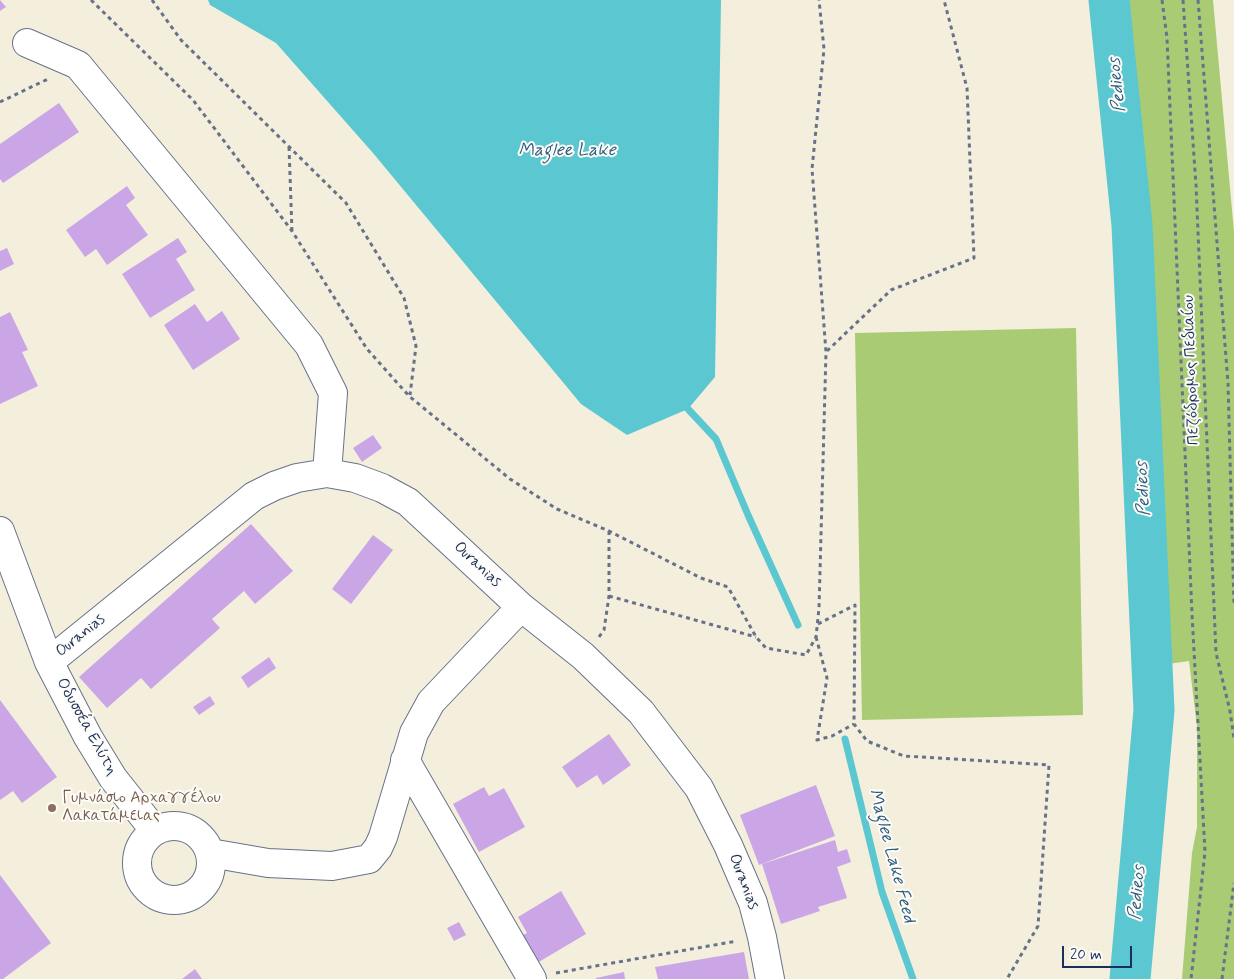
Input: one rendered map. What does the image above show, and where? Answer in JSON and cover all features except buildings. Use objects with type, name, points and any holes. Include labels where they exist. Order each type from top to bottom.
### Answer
[{"type":"street","points":[[27,43],[78,65],[309,345],[333,393],[327,473]]},
{"type":"street","name":"Ouranias","points":[[49,662],[254,496],[274,486],[297,478],[327,473],[355,478],[382,488],[408,502],[521,607],[583,656],[641,712],[699,788],[728,845],[753,903],[770,979]]},
{"type":"street","name":"Οδυσσέα Ελύτη","points":[[0,531],[49,662],[88,737],[113,778],[155,831]]},
{"type":"street","points":[[210,853],[268,863],[332,866],[369,859],[378,848],[383,837],[414,733],[431,702],[521,607]]},
{"type":"street","points":[[405,760],[531,978]]},
{"type":"street","points":[[168,826],[182,827],[194,832],[204,841],[210,853],[211,868],[206,883],[196,894],[182,900],[167,900],[153,895],[142,884],[137,870],[137,855],[144,841],[155,831],[168,826]]},
{"type":"path","points":[[91,0],[193,100],[292,231],[367,349],[410,396],[510,479],[557,509],[609,531],[694,575],[728,587],[756,637],[766,648],[806,655],[816,637]]},
{"type":"path","points":[[152,0],[181,40],[346,202],[404,298],[416,346],[410,396]]},
{"type":"path","points":[[819,0],[824,49],[812,168],[826,352],[816,637],[827,678],[818,740],[832,736],[854,724]]},
{"type":"path","points":[[826,352],[891,290],[974,258],[967,88],[944,0]]},
{"type":"path","points":[[1162,0],[1167,48],[1205,852],[1190,979]]},
{"type":"path","name":"Πεζόδρομος Πεδιαίου","points":[[1183,0],[1196,185],[1216,653],[1230,711],[1234,738]]},
{"type":"path","points":[[1198,0],[1228,383],[1234,606]]},
{"type":"path","points":[[0,102],[78,65]]},
{"type":"path","points":[[289,147],[292,231]]},
{"type":"path","points":[[583,656],[604,630],[609,596],[609,531]]},
{"type":"path","points":[[609,596],[756,637]]},
{"type":"path","points":[[817,624],[855,605],[854,724],[867,742],[904,756],[1049,765],[1038,926],[1007,979]]},
{"type":"path","points":[[1222,979],[1234,882]]},
{"type":"path","points":[[531,978],[762,937]]},
{"type":"green space","points":[[1122,0],[1213,0],[1234,232],[1234,979],[1182,979],[1192,853],[1197,827],[1197,726],[1189,661],[1168,664],[1138,134]]},
{"type":"green space","points":[[1076,328],[1083,715],[862,720],[855,333]]},
{"type":"water","name":"Maglee Lake","points":[[208,0],[721,0],[715,377],[688,409],[627,435],[581,404],[373,153],[276,43],[210,5]]},
{"type":"waterway","name":"Pedieos","points":[[1109,0],[1132,225],[1154,710],[1130,979]]},
{"type":"waterway","name":"Maglee Lake Feed","points":[[688,409],[716,439],[798,625]]},
{"type":"waterway","name":"Maglee Lake Feed","points":[[845,739],[882,892],[913,979]]},
{"type":"place","name":"Γυμνάσιο Αρχαγγέλου Λακατάμειας","points":[[52,808]]}]
